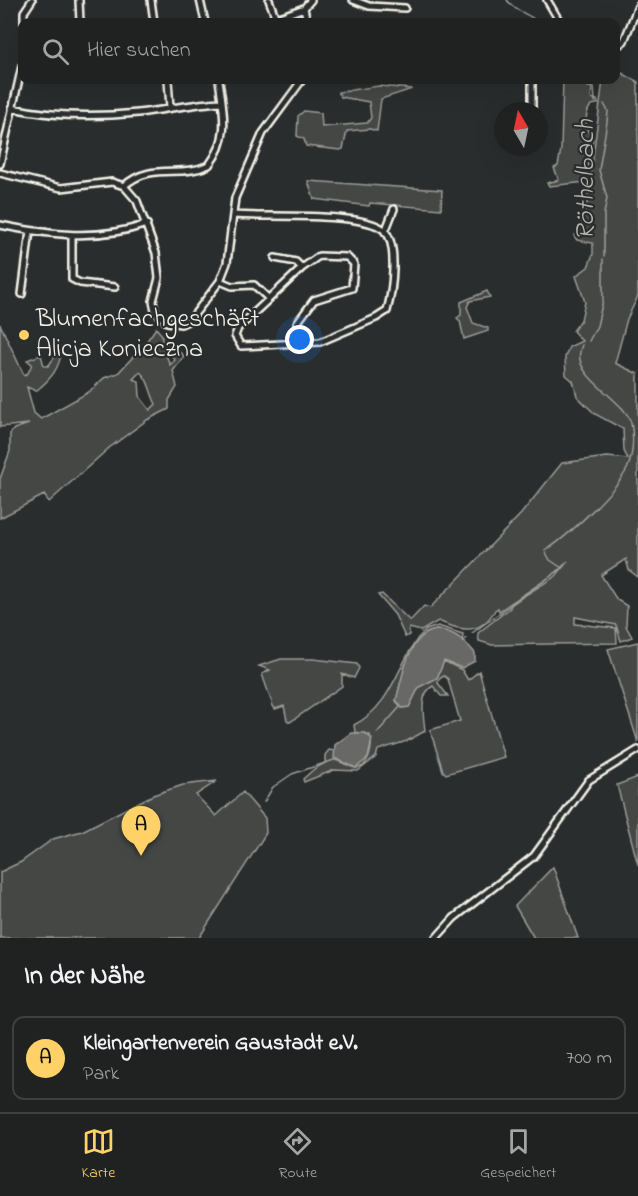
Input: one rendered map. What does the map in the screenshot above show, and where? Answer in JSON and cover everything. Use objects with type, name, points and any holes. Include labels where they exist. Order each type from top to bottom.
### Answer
[{"type":"street","points":[[24,18],[24,12],[32,0]]},
{"type":"street","points":[[79,0],[80,18]]},
{"type":"street","points":[[151,0],[153,18]]},
{"type":"street","points":[[200,0],[204,18]]},
{"type":"street","points":[[269,0],[276,18]]},
{"type":"street","points":[[279,18],[304,8],[311,0]]},
{"type":"street","points":[[353,0],[369,6],[405,8]]},
{"type":"street","points":[[547,0],[558,18]]},
{"type":"street","points":[[620,44],[624,41],[638,6]]},
{"type":"street","points":[[304,8],[306,18]]},
{"type":"street","points":[[0,164],[18,83]]},
{"type":"street","points":[[168,84],[170,108]]},
{"type":"street","points":[[124,186],[140,174],[195,170],[209,165],[224,136],[225,108],[220,84]]},
{"type":"street","points":[[0,173],[61,188],[112,182],[124,186],[137,201],[147,224],[158,265],[153,301],[155,311],[162,320],[175,324],[190,320],[220,281],[227,263],[235,198],[263,133],[299,84]]},
{"type":"street","points":[[532,84],[532,102]]},
{"type":"street","points":[[12,108],[34,113],[73,115],[135,113],[222,102]]},
{"type":"street","points":[[385,232],[394,209]]},
{"type":"street","points":[[233,215],[329,218],[365,223],[385,232],[391,242],[393,255],[390,300],[385,313],[323,341],[245,347],[238,344],[235,335],[237,329],[302,268],[319,256],[347,257],[354,264],[354,282],[349,290],[314,300],[297,323],[296,343]]},
{"type":"street","points":[[0,225],[72,236],[108,235],[147,224]]},
{"type":"street","points":[[22,294],[30,231]]},
{"type":"street","points":[[72,236],[72,279],[80,283],[115,287]]},
{"type":"street","points":[[275,258],[296,262],[302,268]]},
{"type":"street","points":[[220,281],[232,286],[254,285],[269,299]]},
{"type":"street","points":[[436,938],[454,918],[534,856],[590,780],[638,750]]},
{"type":"shaded area","points":[[620,72],[638,82],[638,296],[627,319],[615,363],[638,374],[638,577],[629,570],[626,559],[601,575],[617,600],[627,606],[626,626],[632,637],[621,641],[616,625],[575,617],[575,624],[616,628],[617,643],[492,645],[479,641],[478,633],[510,608],[511,604],[556,576],[568,561],[557,572],[499,611],[498,608],[495,610],[483,624],[476,628],[462,629],[438,621],[421,631],[409,628],[409,635],[405,637],[395,615],[378,595],[382,594],[410,621],[424,606],[430,608],[521,514],[562,463],[607,457],[628,459],[624,451],[623,429],[595,414],[577,396],[573,381],[566,375],[565,357],[569,347],[582,341],[573,331],[581,320],[585,302],[576,276],[588,267],[593,254],[593,243],[577,240],[574,236],[578,232],[586,211],[602,84],[620,84]]},
{"type":"shaded area","points":[[563,84],[588,84],[588,87],[592,87],[591,98],[597,100],[598,104],[591,105],[586,118],[588,131],[593,138],[586,182],[549,186],[547,183],[559,180],[554,168],[558,166],[561,149]]},
{"type":"shaded area","points":[[379,86],[412,89],[381,99],[377,131],[370,129],[347,131],[343,149],[340,150],[306,146],[304,139],[297,136],[298,116],[304,111],[321,113],[322,127],[367,123],[371,118],[369,102],[341,97],[338,92]]},
{"type":"shaded area","points":[[308,181],[442,190],[441,209],[370,203],[369,206],[314,199]]},
{"type":"shaded area","points":[[487,291],[490,297],[470,301],[467,307],[473,323],[488,328],[488,331],[464,339],[460,321],[457,318],[461,315],[461,302]]},
{"type":"shaded area","points":[[0,324],[24,375],[28,373],[32,364],[27,360],[41,355],[44,366],[48,366],[55,357],[57,346],[62,348],[57,367],[47,382],[36,391],[27,387],[34,413],[41,419],[89,392],[104,378],[118,373],[156,328],[162,335],[162,345],[170,365],[175,360],[165,346],[167,341],[184,356],[173,371],[177,387],[169,400],[169,409],[147,420],[109,448],[49,502],[44,495],[0,518],[0,479],[10,451],[10,434],[14,429],[29,424],[0,427]],"holes":[[[140,372],[156,404],[150,410],[140,397],[139,381],[133,379]]]},
{"type":"shaded area","points":[[438,626],[463,634],[462,642],[445,631],[436,630],[425,634],[405,665],[396,701],[402,708],[409,707],[419,687],[437,678],[444,661],[462,670],[468,680],[479,671],[504,757],[446,774],[443,771],[430,730],[460,721],[448,679],[444,676],[439,679],[438,683],[448,696],[441,696],[433,686],[425,695],[423,707],[425,731],[407,741],[378,750],[376,757],[358,771],[334,770],[304,782],[303,779],[314,769],[325,763],[325,755],[329,750],[335,751],[335,760],[352,767],[363,766],[371,751],[371,739],[370,735],[355,732],[354,725],[377,708],[392,686],[418,638],[426,630]]},
{"type":"shaded area","points":[[437,630],[453,634],[463,641],[475,653],[475,661],[462,668],[444,661],[437,678],[419,687],[409,707],[402,708],[396,700],[408,658],[419,639]]},
{"type":"shaded area","points":[[638,642],[638,742],[608,649]]},
{"type":"shaded area","points":[[281,659],[313,659],[357,664],[359,668],[354,678],[342,674],[342,686],[290,722],[287,720],[284,706],[275,709],[273,706],[262,674],[270,670],[259,666]]},
{"type":"shaded area","points":[[351,733],[365,733],[372,739],[368,758],[356,768],[334,758],[335,745]]},
{"type":"shaded area","points":[[638,777],[638,865],[617,785]]},
{"type":"shaded area","points":[[217,781],[196,795],[216,816],[243,792],[265,818],[266,833],[199,938],[0,938],[0,872],[21,862],[53,839],[82,831],[153,795],[183,785]]},
{"type":"shaded area","points":[[553,867],[578,938],[534,938],[515,906]]},
{"type":"waterway","points":[[507,0],[533,18]]},
{"type":"waterway","name":"Röthelbach","points":[[594,87],[595,102]]},
{"type":"waterway","name":"Röthelbach","points":[[604,104],[608,111],[599,170],[607,198],[604,214],[604,256]]},
{"type":"waterway","name":"Röthelbach","points":[[589,341],[597,326],[603,300],[603,259]]},
{"type":"waterway","name":"Röthelbach","points":[[472,633],[562,568],[550,560],[545,551],[602,501],[621,478],[631,459],[631,423],[626,413],[582,367],[580,356],[582,345]]},
{"type":"waterway","name":"Röthelbach","points":[[462,642],[466,638]]},
{"type":"waterway","name":"Röthelbach","points":[[377,733],[400,707]]},
{"type":"waterway","name":"Röthelbach","points":[[264,802],[273,787],[292,774],[334,760]]},
{"type":"place","name":"Blumenfachgeschäft Alicja Konieczna","points":[[24,335]]},
{"type":"place","name":"Kleingartenverein Gaustadt e.V.","points":[[141,856]]}]
